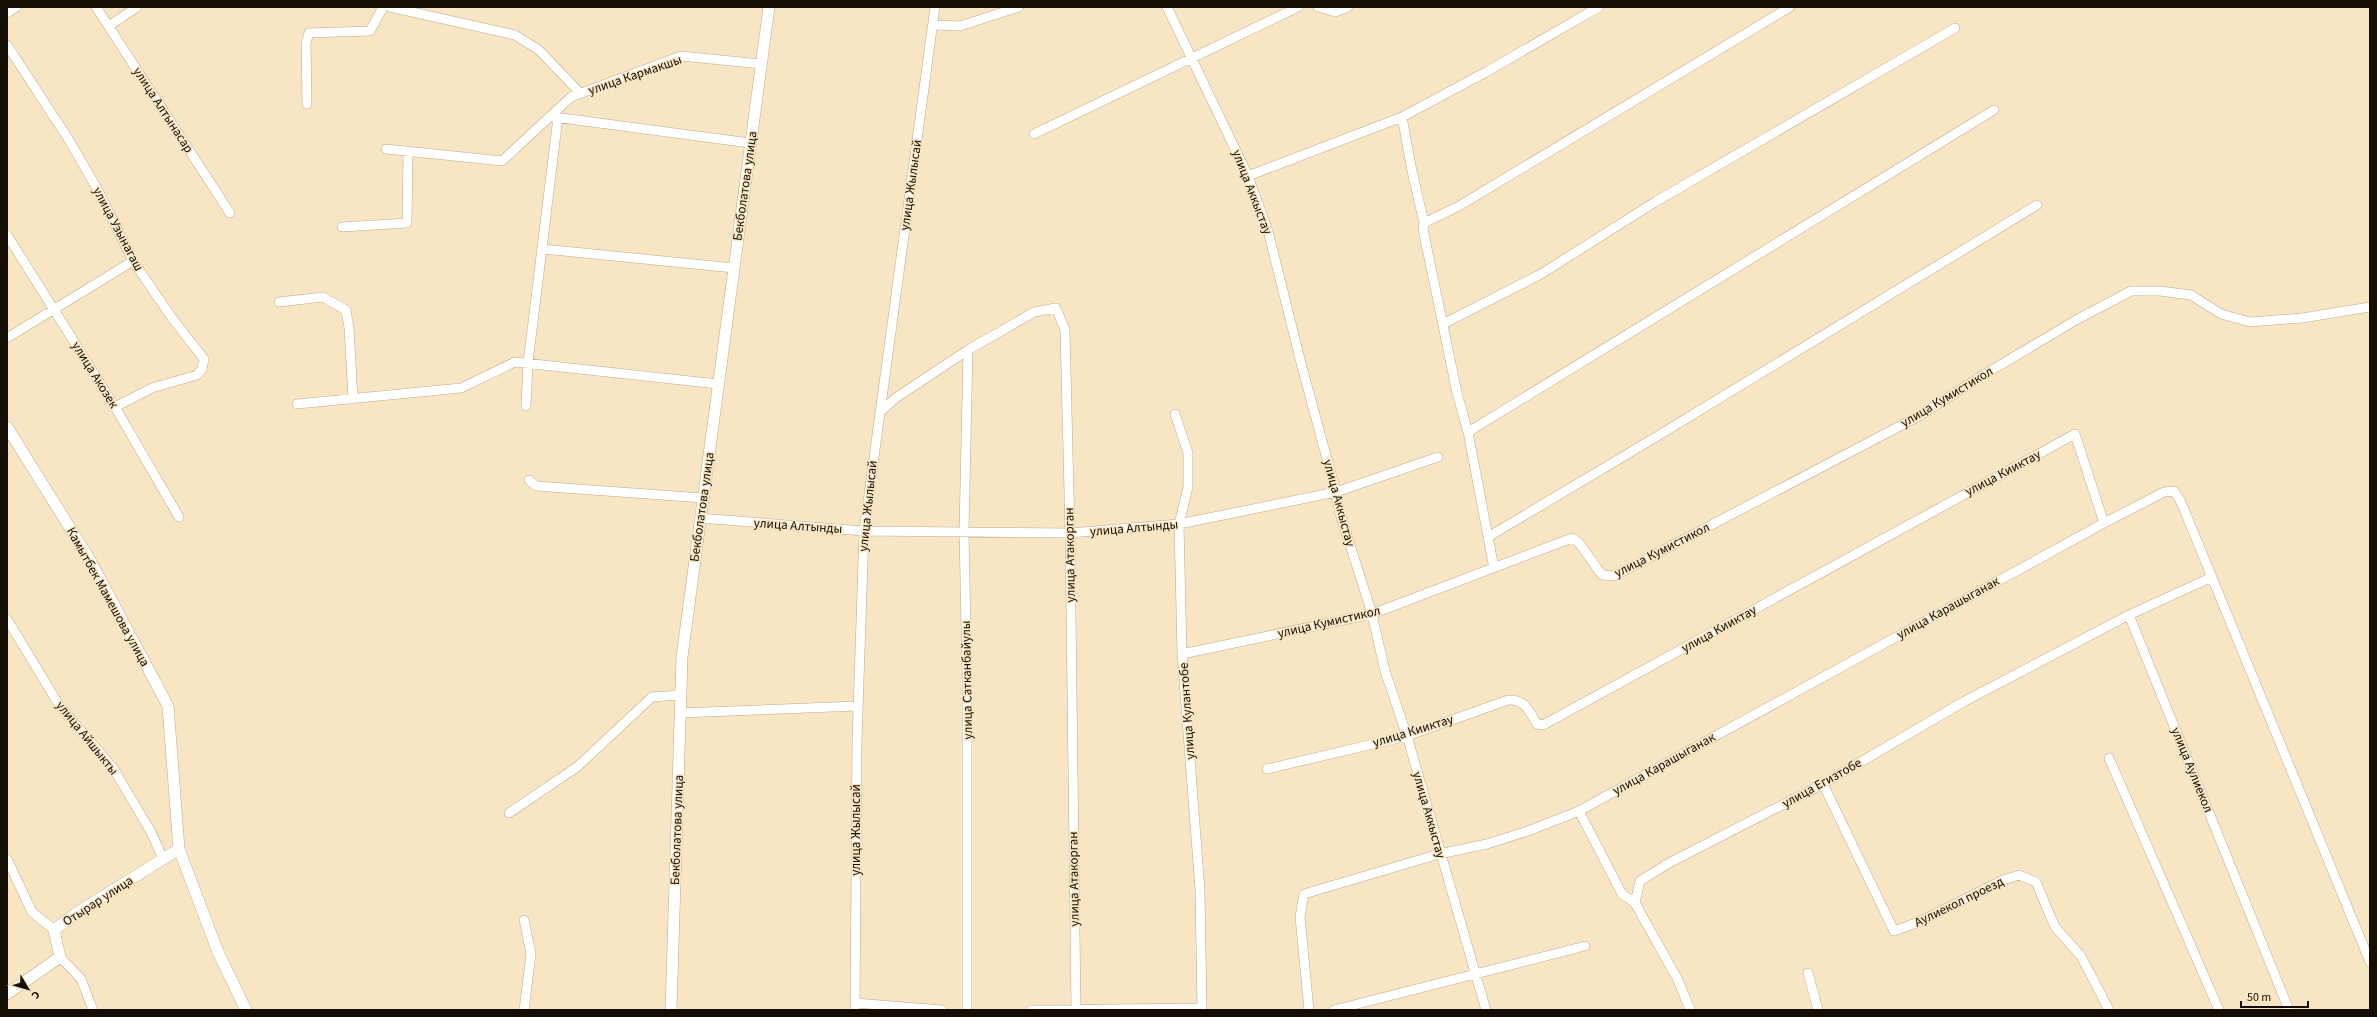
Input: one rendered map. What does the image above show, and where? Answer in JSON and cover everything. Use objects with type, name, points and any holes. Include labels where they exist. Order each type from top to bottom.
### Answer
[{"type":"street","points":[[7,13],[16,7]]},
{"type":"street","name":"улица Алтынасар","points":[[96,7],[230,213]]},
{"type":"street","points":[[109,26],[137,7]]},
{"type":"street","points":[[307,104],[306,43],[309,33],[370,31],[383,7]]},
{"type":"street","name":"улица Кармакшы","points":[[390,7],[515,35],[539,50],[580,93]]},
{"type":"street","name":"Бекболатова улица","points":[[671,1010],[682,656],[768,7]]},
{"type":"street","name":"улица Жылысай","points":[[855,1007],[858,706],[864,530],[935,7]]},
{"type":"street","points":[[933,24],[960,26],[1019,7]]},
{"type":"street","name":"улица Аккыстау","points":[[1167,7],[1248,176],[1268,231],[1302,367],[1336,492],[1339,510],[1372,614],[1385,671],[1407,736],[1486,1010]]},
{"type":"street","points":[[1034,134],[1298,7]]},
{"type":"street","points":[[1318,7],[1335,12],[1348,7]]},
{"type":"street","points":[[1248,176],[1402,117],[1486,72],[1599,7]]},
{"type":"street","points":[[1424,223],[1459,206],[1790,7]]},
{"type":"street","points":[[1443,324],[1541,274],[1689,182],[1955,28]]},
{"type":"street","name":"улица Узынагаш","points":[[7,45],[69,140],[100,194],[133,261],[172,318],[204,359],[202,369],[197,375],[152,388],[115,407]]},
{"type":"street","name":"улица Кармакшы","points":[[386,150],[502,161],[554,117],[571,97],[580,93],[681,56],[761,64]]},
{"type":"street","points":[[1468,432],[1994,110]]},
{"type":"street","points":[[526,406],[528,363],[543,250],[554,117],[750,143]]},
{"type":"street","points":[[1402,117],[1424,223],[1423,229],[1457,393],[1468,432],[1494,568]]},
{"type":"street","points":[[342,227],[407,222],[408,152]]},
{"type":"street","points":[[1488,537],[1656,438],[2037,204]]},
{"type":"street","name":"улица Акозек","points":[[7,235],[115,407],[179,518]]},
{"type":"street","points":[[543,250],[734,268]]},
{"type":"street","points":[[7,338],[133,261]]},
{"type":"street","name":"улица Кумистикол","points":[[1182,654],[1372,614],[1572,538],[1579,543],[1602,575],[1614,576],[1921,415],[2076,320],[2131,291],[2160,291],[2191,295],[2221,314],[2250,322],[2302,318],[2370,307]]},
{"type":"street","points":[[280,302],[323,297],[346,310],[349,328],[353,399]]},
{"type":"street","name":"улица Атакорган","points":[[880,412],[897,397],[968,350],[1034,312],[1056,308],[1065,330],[1070,533],[1076,1009]]},
{"type":"street","name":"улица Сатканбайулы","points":[[967,1010],[967,676],[964,532],[968,350]]},
{"type":"street","points":[[297,404],[461,388],[515,362],[718,384]]},
{"type":"street","name":"улица Кулантобе","points":[[1175,414],[1188,453],[1188,487],[1179,524],[1182,654],[1200,890],[1202,1009]]},
{"type":"street","name":"Камытбек Мамешова улица","points":[[7,427],[90,560],[168,706],[179,849],[218,952],[246,1010]]},
{"type":"street","name":"улица Кииктау","points":[[1267,769],[1407,736],[1508,700],[1517,699],[1525,704],[1537,724],[1543,725],[2075,434],[2104,523]]},
{"type":"street","name":"улица Алтынды","points":[[700,518],[864,530],[964,532],[1070,533],[1179,524],[1336,492],[1438,457]]},
{"type":"street","points":[[529,480],[536,486],[703,498]]},
{"type":"street","name":"улица Карашыганак","points":[[1309,1010],[1300,917],[1304,894],[1440,854],[1487,844],[1528,831],[1579,811],[2104,523],[2164,492],[2174,491],[2212,576]]},
{"type":"street","points":[[2129,615],[2212,576],[2370,962]]},
{"type":"street","name":"улица Егизтобе","points":[[1635,903],[1640,882],[1647,875],[1823,784],[1965,701],[2129,615]]},
{"type":"street","name":"улица Аулиекол","points":[[2129,615],[2289,1010]]},
{"type":"street","name":"улица Айшыкты","points":[[7,619],[59,705],[113,768],[151,832],[163,859]]},
{"type":"street","points":[[508,813],[577,767],[652,697],[681,695]]},
{"type":"street","points":[[680,712],[858,706]]},
{"type":"street","points":[[2109,758],[2219,1010]]},
{"type":"street","name":"Аулиекол проезд","points":[[1823,784],[1894,931],[1919,922],[2003,880],[2020,875],[2036,882],[2055,927],[2081,956],[2109,1010]]},
{"type":"street","points":[[1579,811],[1622,894],[1635,903],[1678,980],[1690,1010]]},
{"type":"street","name":"Отырар улица","points":[[60,957],[54,930],[78,912],[179,849]]},
{"type":"street","points":[[7,860],[32,912],[54,930]]},
{"type":"street","points":[[524,920],[531,954],[524,1010]]},
{"type":"street","points":[[1334,1010],[1585,946]]},
{"type":"street","points":[[7,994],[60,957],[80,979],[93,1010]]},
{"type":"street","points":[[1808,973],[1818,1010]]},
{"type":"street","points":[[855,1007],[942,1010]]},
{"type":"street","points":[[1031,1010],[1202,1009]]}]
